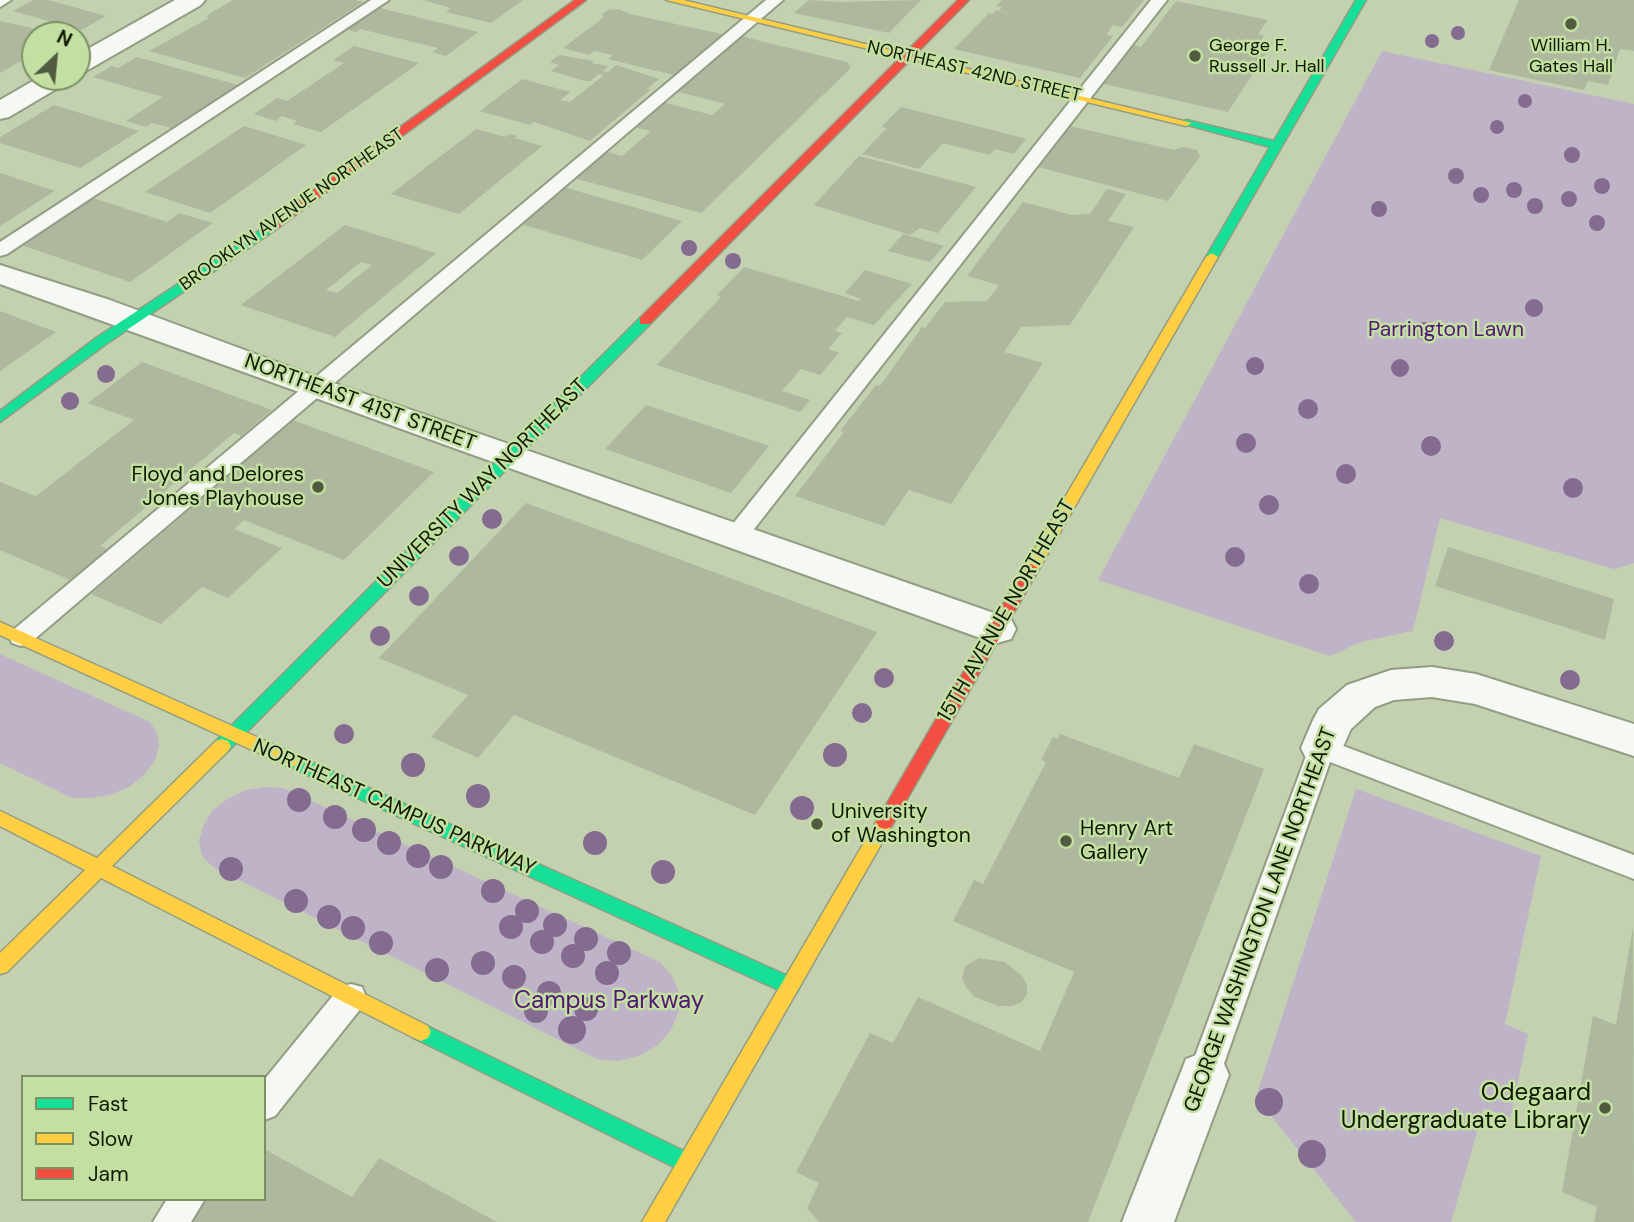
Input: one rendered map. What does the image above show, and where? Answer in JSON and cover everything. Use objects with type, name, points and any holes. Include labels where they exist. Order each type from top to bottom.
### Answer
[{"type":"street","points":[[91,58],[193,0]]},
{"type":"street","name":"BROOKLYN AVENUE NORTHEAST","points":[[0,418],[133,320],[310,201],[581,0]]},
{"type":"street","name":"NORTHEAST 42ND STREET","points":[[671,0],[1278,145]]},
{"type":"street","name":"UNIVERSITY WAY NORTHEAST","points":[[0,966],[511,457],[964,0]]},
{"type":"street","name":"15TH AVENUE NORTHEAST","points":[[653,1222],[1362,0]]},
{"type":"street","points":[[0,111],[35,91]]},
{"type":"street","name":"NORTHEAST 41ST STREET","points":[[0,274],[997,629]]},
{"type":"street","name":"NORTHEAST CAMPUS PARKWAY","points":[[0,628],[790,986]]},
{"type":"street","name":"GEORGE WASHINGTON LANE NORTHEAST","points":[[1322,748],[1334,720],[1361,696],[1391,685],[1432,682],[1476,689],[1634,740]]},
{"type":"street","points":[[0,818],[351,998],[687,1163]]},
{"type":"street","name":"GEORGE WASHINGTON LANE NORTHEAST","points":[[1148,1222],[1204,1075]]},
{"type":"lane","points":[[0,250],[381,0]]},
{"type":"lane","points":[[20,637],[775,0]]},
{"type":"lane","points":[[736,536],[1159,0]]},
{"type":"lane","points":[[1322,748],[1634,867]]},
{"type":"lane","name":"GEORGE WASHINGTON LANE NORTHEAST","points":[[1204,1075],[1322,748]]},
{"type":"lane","points":[[266,1103],[351,998]]},
{"type":"lane","points":[[170,1222],[186,1201]]},
{"type":"green space","name":"Parrington Lawn","points":[[1382,51],[1634,104],[1634,563],[1614,569],[1440,518],[1413,631],[1361,642],[1330,656],[1098,580]]},
{"type":"green space","points":[[0,654],[150,722],[157,733],[159,746],[155,761],[144,775],[129,787],[109,795],[90,798],[72,798],[0,763]]},
{"type":"green space","name":"Campus Parkway","points":[[283,788],[660,962],[672,976],[679,992],[679,1011],[671,1030],[658,1045],[639,1056],[618,1061],[597,1059],[213,867],[202,856],[199,841],[203,826],[212,811],[227,799],[246,790]]},
{"type":"green space","points":[[1356,789],[1541,856],[1505,1024],[1528,1034],[1510,1118],[1484,1108],[1451,1222],[1356,1222],[1256,1097]]},
{"type":"building","points":[[34,0],[48,0],[106,16],[91,24],[91,21],[49,21],[13,11]]},
{"type":"building","points":[[233,0],[363,2],[245,78],[149,51],[209,18],[206,16]]},
{"type":"building","points":[[423,0],[523,0],[491,23],[446,12],[451,8]]},
{"type":"building","points":[[809,0],[921,0],[889,33],[794,13]]},
{"type":"building","points":[[1002,0],[1144,0],[1122,27],[1113,25],[1106,35],[1113,36],[1080,78],[954,49],[989,13],[993,14],[996,10],[1015,15],[999,10],[1002,7],[996,6]]},
{"type":"building","name":"William H. Gates Hall","points":[[1519,0],[1634,0],[1634,51],[1620,49],[1608,85],[1588,81],[1584,90],[1489,70]]},
{"type":"building","name":"George F. Russell Jr. Hall","points":[[1176,1],[1268,20],[1258,34],[1264,36],[1261,40],[1273,43],[1228,112],[1104,84],[1134,45],[1141,47]]},
{"type":"building","points":[[376,7],[478,32],[446,56],[432,52],[438,48],[360,29],[356,32],[343,29]]},
{"type":"building","points":[[619,9],[630,14],[726,35],[677,76],[608,59],[613,55],[594,51],[589,55],[563,48],[604,17],[602,14],[608,10]]},
{"type":"building","points":[[0,21],[21,26],[21,61],[0,73]]},
{"type":"building","points":[[740,36],[847,62],[851,68],[701,213],[574,178],[605,151],[622,156],[651,131],[634,127],[662,102],[712,115],[725,104],[675,91]]},
{"type":"building","points":[[354,46],[419,63],[321,132],[293,124],[297,121],[282,116],[276,121],[254,114],[277,98],[287,101],[344,63],[333,60]]},
{"type":"building","points":[[559,55],[608,66],[603,71],[608,72],[616,65],[659,79],[590,141],[534,122],[530,125],[480,111],[522,79],[571,92],[560,100],[570,102],[604,75],[599,74],[590,81],[585,81],[551,71],[559,65],[550,62]]},
{"type":"building","points":[[137,57],[238,85],[171,128],[152,123],[146,127],[126,121],[163,97],[93,77],[112,66],[118,68]]},
{"type":"building","points":[[54,105],[139,131],[80,168],[0,143],[0,137]]},
{"type":"building","points":[[901,107],[1026,139],[1014,154],[995,149],[990,155],[943,143],[919,169],[862,154],[887,128],[881,127]]},
{"type":"building","points":[[244,126],[306,145],[210,213],[145,192]]},
{"type":"building","points":[[1070,126],[1174,150],[1183,147],[1197,150],[1200,156],[1168,201],[1038,167]]},
{"type":"building","points":[[476,129],[505,137],[509,134],[517,136],[514,138],[542,146],[459,214],[391,194]]},
{"type":"building","points":[[859,156],[976,187],[938,233],[920,228],[910,235],[814,205]]},
{"type":"building","points":[[0,173],[55,191],[0,226]]},
{"type":"building","points":[[563,187],[682,221],[642,260],[521,224]]},
{"type":"building","points":[[1107,189],[1126,194],[1108,221],[1134,227],[1070,325],[1021,327],[1004,352],[1043,363],[951,504],[909,490],[884,526],[795,496],[844,432],[840,431],[876,385],[880,386],[922,327],[925,328],[945,302],[987,301],[999,285],[967,276],[1023,202],[1072,215],[1090,214]]},
{"type":"building","points":[[87,196],[167,222],[179,213],[213,223],[130,282],[15,243]]},
{"type":"building","points":[[345,225],[436,253],[335,337],[241,305]],"holes":[[[361,262],[372,265],[337,293],[326,290]]]},
{"type":"building","points":[[903,234],[944,246],[930,262],[888,251]]},
{"type":"building","points":[[744,267],[859,301],[861,299],[845,293],[865,270],[912,284],[874,325],[847,317],[835,331],[842,333],[828,349],[839,353],[820,375],[801,369],[782,391],[810,400],[800,412],[657,365],[721,297],[717,295]]},
{"type":"building","points":[[0,311],[56,332],[0,371]]},
{"type":"building","points":[[142,362],[272,410],[241,436],[234,433],[100,546],[108,549],[70,580],[0,550],[0,482],[36,496],[134,420],[88,403]]},
{"type":"building","points":[[646,405],[769,446],[731,493],[605,449]]},
{"type":"building","name":"Floyd and Delores Jones Playhouse","points":[[290,419],[434,472],[344,560],[244,520],[234,529],[282,548],[228,598],[202,587],[161,624],[91,594],[245,462],[242,461]]},
{"type":"building","points":[[526,503],[877,632],[755,815],[514,715],[478,758],[431,737],[468,695],[379,658]]},
{"type":"building","points":[[1448,547],[1614,599],[1605,640],[1435,586]]},
{"type":"building","points":[[1060,734],[1179,778],[1194,744],[1264,769],[1088,1222],[819,1222],[807,1208],[819,1183],[796,1172],[870,1033],[893,1043],[918,997],[1040,1051],[1074,972],[953,921],[974,880],[983,884],[1046,762],[1041,760],[1053,737],[1057,739]]},
{"type":"building","name":"Odegaard Undergraduate Library","points":[[1633,928],[1634,1222],[1594,1222],[1597,1207],[1562,1192],[1593,1016],[1616,1025]]},
{"type":"building","points":[[979,958],[1005,962],[1022,976],[1027,985],[1027,994],[1022,1002],[1012,1006],[999,1006],[975,997],[967,989],[962,979],[965,966]]},
{"type":"building","points":[[266,1150],[352,1197],[379,1158],[497,1222],[188,1222],[204,1201],[266,1201]]},
{"type":"traffic: fast","points":[[1212,257],[1361,0]]},
{"type":"traffic: fast","points":[[1186,123],[1278,145]]},
{"type":"traffic: fast","points":[[0,418],[101,341],[271,227]]},
{"type":"traffic: fast","points":[[222,746],[645,321]]},
{"type":"traffic: fast","points":[[291,760],[790,986]]},
{"type":"traffic: fast","points":[[421,1032],[687,1163]]},
{"type":"traffic: slow","points":[[671,0],[1186,123]]},
{"type":"traffic: slow","points":[[1031,569],[1212,257]]},
{"type":"traffic: slow","points":[[0,628],[291,760]]},
{"type":"traffic: slow","points":[[0,966],[222,746]]},
{"type":"traffic: slow","points":[[0,818],[421,1032]]},
{"type":"traffic: slow","points":[[653,1222],[885,822]]},
{"type":"traffic: jam","points":[[271,227],[581,0]]},
{"type":"traffic: jam","points":[[645,321],[964,0]]},
{"type":"traffic: jam","points":[[885,822],[1031,569]]},
{"type":"place","name":"William H. Gates Hall","points":[[1571,24]]},
{"type":"place","name":"George F. Russell Jr. Hall","points":[[1195,56]]},
{"type":"place","name":"Floyd and Delores Jones Playhouse","points":[[318,487]]},
{"type":"place","name":"University of Washington","points":[[817,824]]},
{"type":"place","name":"Henry Art Gallery","points":[[1066,841]]},
{"type":"place","name":"Odegaard Undergraduate Library","points":[[1605,1108]]}]
